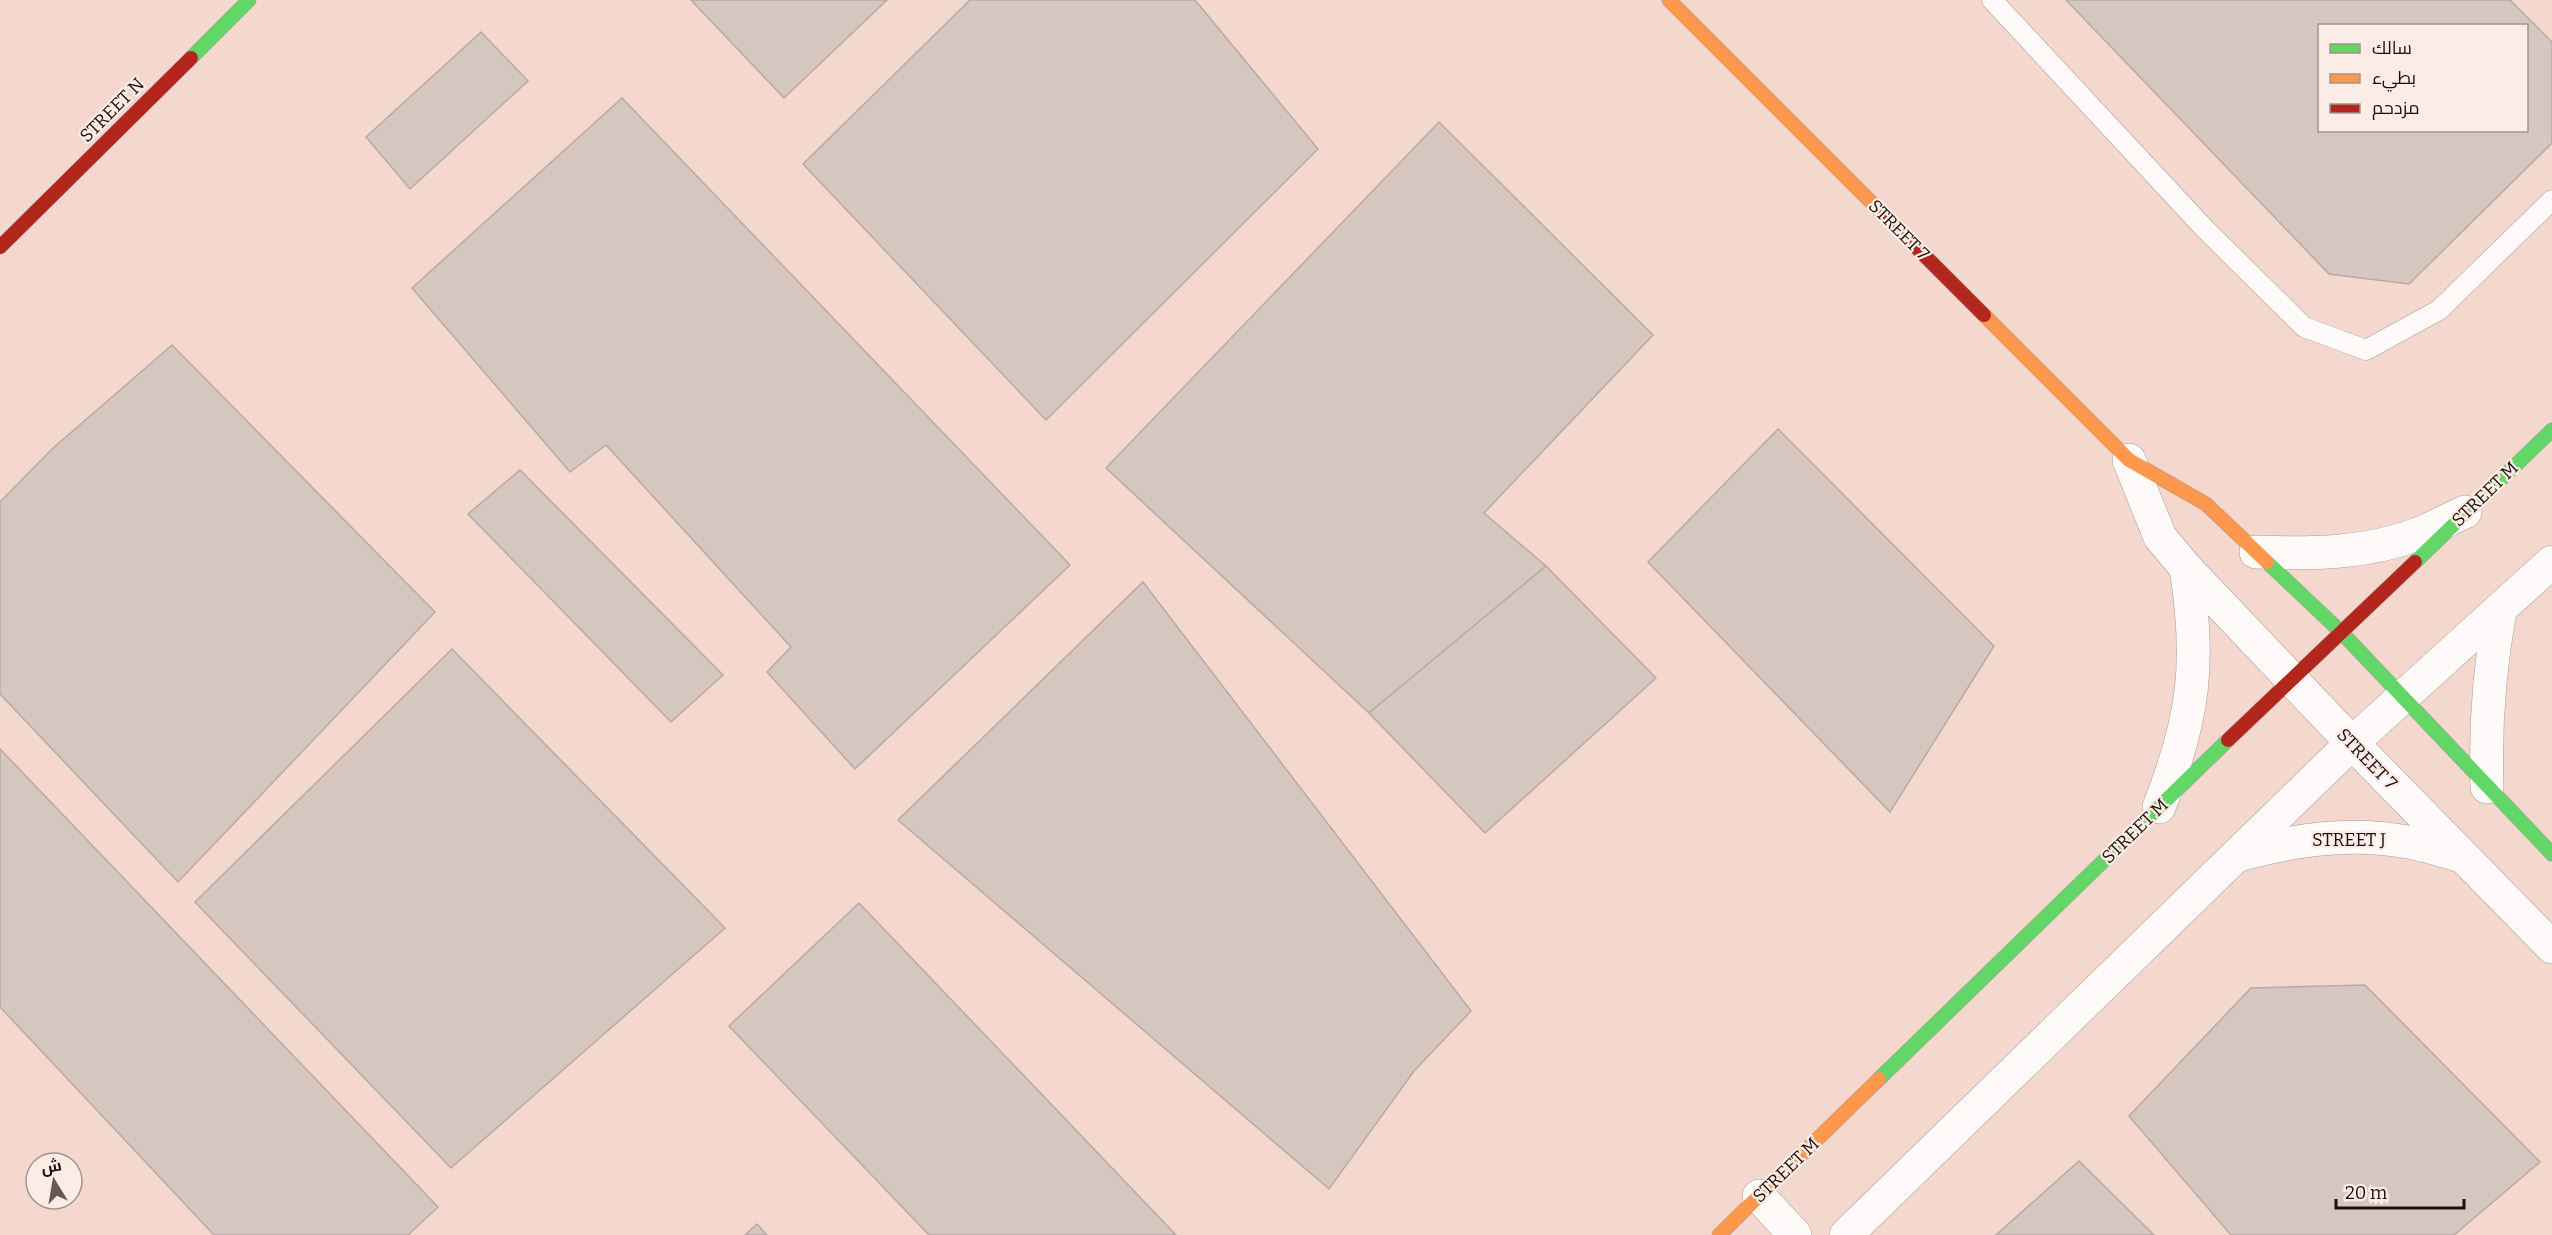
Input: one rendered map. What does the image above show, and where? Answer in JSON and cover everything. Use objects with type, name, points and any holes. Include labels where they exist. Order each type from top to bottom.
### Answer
[{"type":"street","name":"STREET N","points":[[0,247],[249,0]]},
{"type":"street","name":"STREET 7","points":[[1669,0],[2128,460],[2206,504],[2342,633],[2552,854]]},
{"type":"street","name":"STREET M","points":[[1719,1235],[2290,679],[2342,633],[2552,430]]},
{"type":"street","name":"STREET 7","points":[[2128,460],[2160,537],[2186,568],[2290,679],[2552,947]]},
{"type":"street","points":[[2256,552],[2310,554],[2364,548],[2416,534],[2466,512]]},
{"type":"street","points":[[1846,1235],[2352,743],[2552,562]]},
{"type":"street","points":[[2159,807],[2177,762],[2189,714],[2194,655],[2193,616],[2186,568]]},
{"type":"street","points":[[2487,788],[2487,699],[2500,611]]},
{"type":"street","name":"STREET J","points":[[2235,856],[2291,841],[2349,836],[2408,842],[2463,856]]},
{"type":"street","points":[[1759,1196],[1795,1235]]},
{"type":"lane","points":[[1992,0],[2204,228],[2304,327],[2366,350],[2439,310],[2552,201]]},
{"type":"shaded area","points":[[0,0],[2552,0],[2552,1235],[0,1235]]},
{"type":"building","points":[[691,0],[887,0],[784,98]]},
{"type":"building","points":[[970,0],[1195,0],[1318,149],[1046,420],[803,164]]},
{"type":"building","points":[[2066,0],[2510,0],[2552,42],[2552,143],[2409,284],[2329,274]]},
{"type":"building","points":[[481,32],[528,81],[410,189],[366,137]]},
{"type":"building","points":[[622,98],[1070,565],[855,769],[767,672],[791,647],[606,445],[570,472],[412,288]]},
{"type":"building","points":[[1439,122],[1653,335],[1484,513],[1546,566],[1369,713],[1106,468]]},
{"type":"building","points":[[172,345],[435,612],[178,882],[0,694],[0,502],[52,449]]},
{"type":"building","points":[[1778,429],[1994,646],[1890,812],[1648,562]]},
{"type":"building","points":[[520,470],[723,675],[671,722],[468,514]]},
{"type":"building","points":[[1546,566],[1656,678],[1485,833],[1369,713]]},
{"type":"building","points":[[1143,582],[1471,1011],[1414,1071],[1329,1189],[898,820]]},
{"type":"building","points":[[452,649],[725,928],[451,1168],[195,902]]},
{"type":"building","points":[[0,749],[438,1207],[408,1235],[214,1235],[0,1007]]},
{"type":"building","points":[[859,903],[1176,1235],[929,1235],[729,1026]]},
{"type":"building","points":[[2365,985],[2540,1162],[2454,1235],[2231,1235],[2129,1116],[2251,988]]},
{"type":"building","points":[[2079,1161],[2154,1235],[1996,1235]]},
{"type":"building","points":[[757,1224],[767,1235],[745,1235]]},
{"type":"traffic: fast","points":[[191,58],[249,0]]},
{"type":"traffic: fast","points":[[2415,562],[2552,430]]},
{"type":"traffic: fast","points":[[2267,562],[2342,633],[2552,854]]},
{"type":"traffic: fast","points":[[1879,1079],[2228,740]]},
{"type":"traffic: slow","points":[[1669,0],[1885,216]]},
{"type":"traffic: slow","points":[[1984,315],[2129,460],[2206,504],[2267,562]]},
{"type":"traffic: slow","points":[[1719,1235],[1879,1079]]},
{"type":"traffic: jam","points":[[0,247],[191,58]]},
{"type":"traffic: jam","points":[[1885,216],[1984,315]]},
{"type":"traffic: jam","points":[[2228,740],[2415,562]]}]
